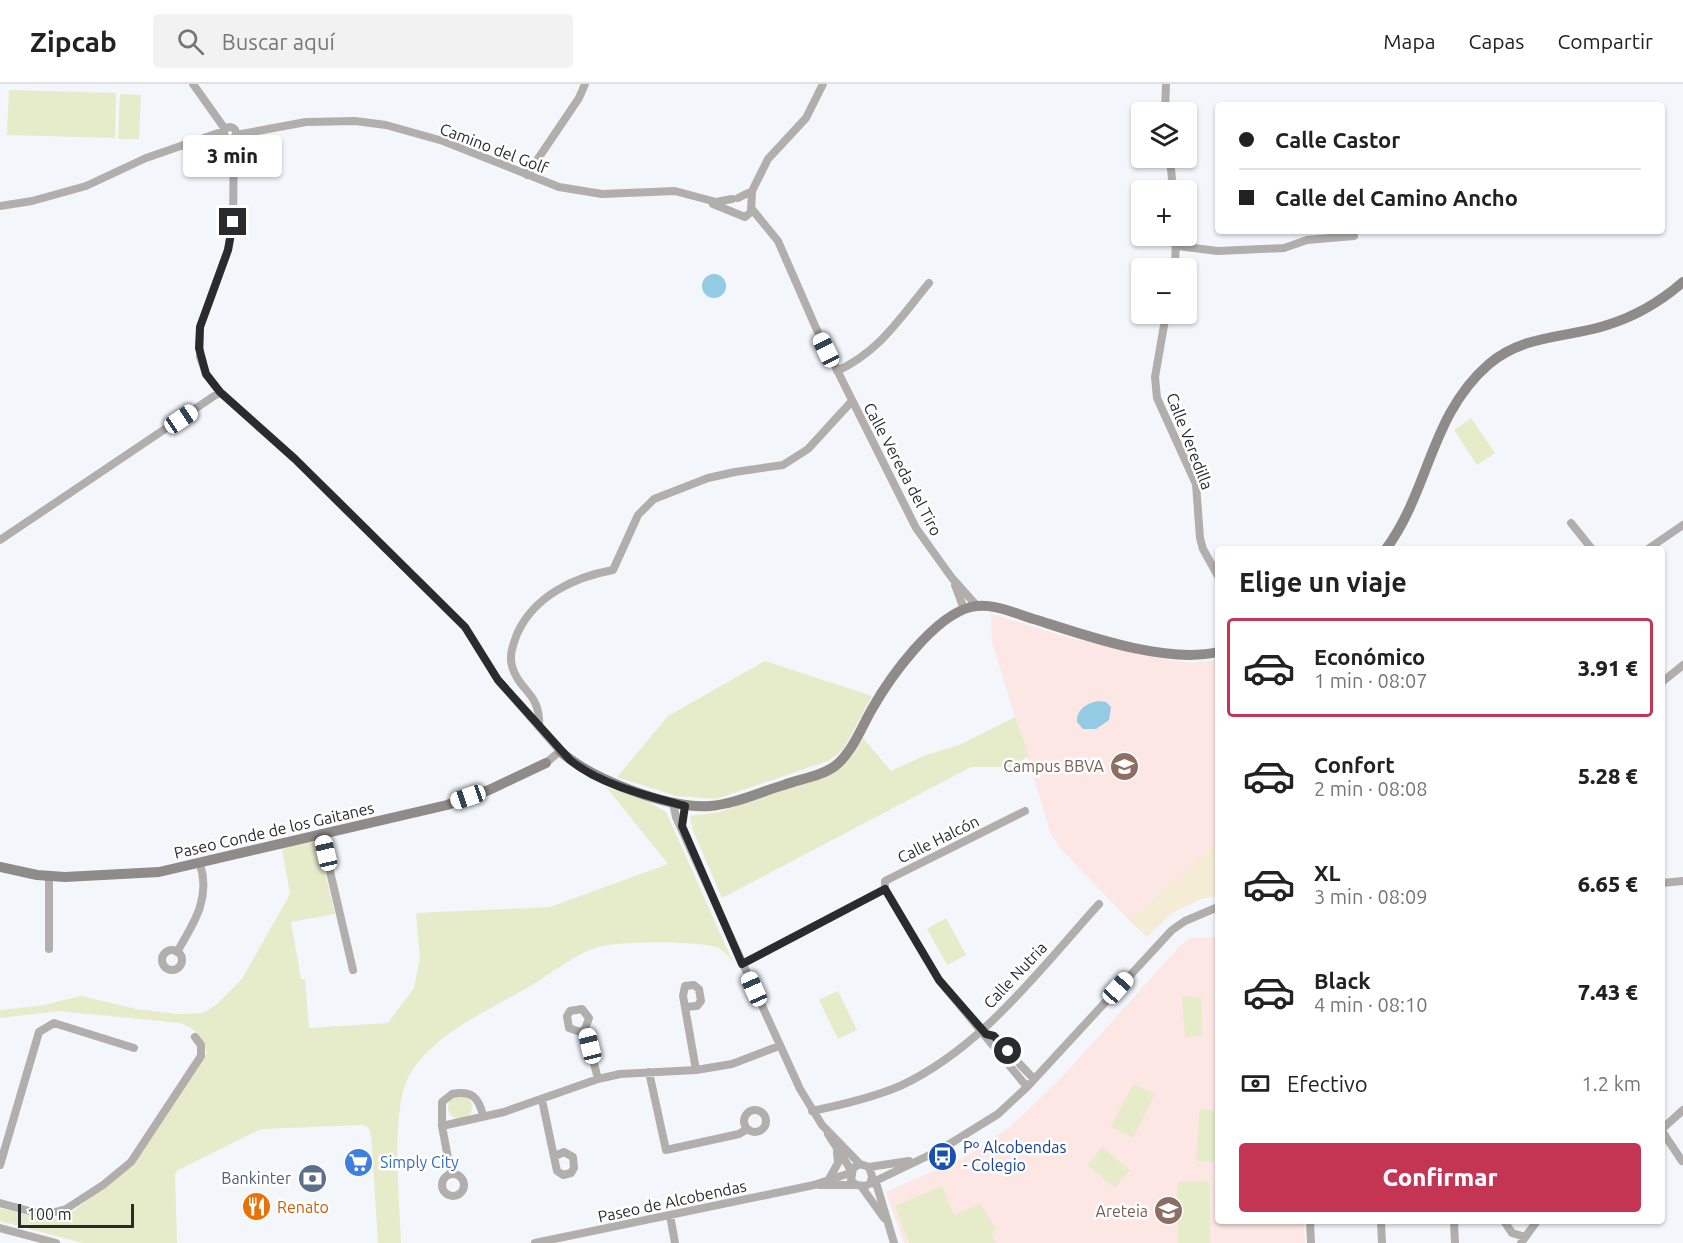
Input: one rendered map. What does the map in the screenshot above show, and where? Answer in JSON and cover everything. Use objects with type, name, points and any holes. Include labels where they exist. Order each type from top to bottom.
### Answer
[{"type":"street","points":[[193,84],[230,133],[233,155],[233,222],[228,250],[205,310],[199,338],[200,357],[206,374],[220,392],[295,459],[465,627],[498,680],[563,754],[581,768],[673,803],[685,806],[709,806],[728,803],[834,766],[847,753],[876,702],[908,657],[943,622],[964,609],[977,606],[995,607],[1081,634],[1162,653],[1184,656],[1215,652]]},
{"type":"street","points":[[527,175],[579,98],[585,84]]},
{"type":"street","points":[[745,217],[749,215],[752,191],[768,159],[806,118],[823,84]]},
{"type":"street","points":[[1165,102],[1166,84]]},
{"type":"street","name":"Camino del Golf","points":[[230,133],[306,122],[355,122],[386,125],[442,141],[559,188],[586,193],[675,191],[721,202],[735,199],[751,206]]},
{"type":"street","points":[[0,206],[32,201],[86,186],[146,158],[230,133]]},
{"type":"street","points":[[732,211],[729,203],[752,191]]},
{"type":"street","points":[[704,199],[764,224]]},
{"type":"street","name":"Calle Vereda del Tiro","points":[[751,206],[778,241],[837,371],[916,528],[952,578],[977,606]]},
{"type":"street","points":[[1175,258],[1177,246],[1218,251],[1284,248],[1307,240],[1354,236]]},
{"type":"street","points":[[1388,546],[1409,512],[1428,456],[1445,419],[1464,388],[1490,363],[1508,350],[1536,339],[1603,327],[1638,315],[1683,282]]},
{"type":"street","points":[[837,371],[861,360],[874,348],[929,283]]},
{"type":"street","name":"Calle Veredilla","points":[[1164,324],[1155,377],[1157,398],[1196,484],[1199,497],[1200,538],[1203,549],[1215,571]]},
{"type":"street","points":[[0,540],[220,392]]},
{"type":"street","name":"Calle Vereda del Tiro","points":[[539,727],[540,711],[512,668],[510,656],[522,623],[540,602],[564,586],[594,574],[614,570],[638,515],[654,499],[708,478],[783,465],[808,449],[852,401]]},
{"type":"street","points":[[1571,523],[1590,546]]},
{"type":"street","points":[[1652,546],[1683,525]]},
{"type":"street","name":"Calle Vereda del Tiro","points":[[952,578],[964,609]]},
{"type":"street","points":[[1665,680],[1683,665]]},
{"type":"street","name":"Paseo Conde de los Gaitanes","points":[[0,867],[49,876],[159,872],[200,864],[321,833],[447,805],[489,790],[563,754]]},
{"type":"street","points":[[673,803],[674,812],[779,1046],[812,1111],[851,1172],[851,1180],[859,1186],[890,1226]]},
{"type":"street","points":[[682,826],[685,806]]},
{"type":"street","name":"Calle Halcón","points":[[742,964],[885,889],[885,881],[1025,811]]},
{"type":"street","points":[[321,833],[353,970]]},
{"type":"street","points":[[177,952],[201,907],[205,878],[200,864]]},
{"type":"street","points":[[49,876],[49,949]]},
{"type":"street","points":[[1665,883],[1683,881]]},
{"type":"street","points":[[885,889],[939,980],[1027,1086]]},
{"type":"street","name":"Calle Nutria","points":[[812,1111],[850,1103],[900,1086],[940,1064],[984,1032],[1100,904]]},
{"type":"street","points":[[859,1186],[969,1134],[998,1114],[1034,1079],[1172,930],[1185,921],[1215,909]]},
{"type":"street","points":[[685,1007],[696,1070]]},
{"type":"street","points":[[0,1166],[39,1032],[54,1023],[134,1048]]},
{"type":"street","points":[[585,1029],[598,1079]]},
{"type":"street","points":[[984,1032],[994,1036],[1034,1079]]},
{"type":"street","points":[[0,1203],[44,1215],[66,1209],[131,1161],[201,1056],[201,1045],[195,1037]]},
{"type":"street","points":[[442,1126],[542,1100],[598,1079],[649,1072],[696,1070],[732,1064],[779,1046]]},
{"type":"street","points":[[649,1072],[666,1150],[739,1134],[747,1129]]},
{"type":"street","points":[[451,1174],[440,1107],[446,1097],[452,1094],[473,1095],[481,1105],[483,1116]]},
{"type":"street","points":[[542,1100],[555,1156]]},
{"type":"street","points":[[1665,1130],[1683,1110]]},
{"type":"street","points":[[822,1125],[864,1166],[872,1176],[871,1181]]},
{"type":"street","points":[[1665,1137],[1682,1162]]},
{"type":"street","points":[[1665,1148],[1682,1162]]},
{"type":"street","points":[[829,1179],[838,1163],[837,1150]]},
{"type":"street","points":[[851,1172],[864,1166],[922,1158]]},
{"type":"street","name":"Paseo de Alcobendas","points":[[535,1243],[814,1185],[851,1172]]},
{"type":"street","points":[[871,1181],[877,1186],[894,1243]]},
{"type":"street","name":"Paseo de Alcobendas","points":[[814,1185],[859,1186]]},
{"type":"street","points":[[670,1215],[675,1243]]},
{"type":"street","points":[[1310,1224],[1311,1243]]},
{"type":"street","points":[[1381,1224],[1382,1243]]},
{"type":"street","points":[[1454,1224],[1455,1243]]},
{"type":"street","points":[[1506,1224],[1512,1233],[1523,1240],[1535,1224]]},
{"type":"street","points":[[0,1228],[56,1243]]},
{"type":"shaded area","name":"Campus BBVA","points":[[991,614],[1067,637],[1163,659],[1191,663],[1215,660],[1215,845],[1129,920],[1060,848],[1051,834],[992,642]]},
{"type":"shaded area","points":[[1215,845],[1215,897],[1201,899],[1172,913],[1147,937],[1129,920]]},
{"type":"shaded area","points":[[1215,937],[1215,1224],[1304,1224],[1305,1243],[904,1243],[886,1192],[965,1157],[1011,1126],[1061,1078],[1179,947],[1190,938]]},
{"type":"green space","points":[[9,90],[116,93],[115,138],[7,135]]},
{"type":"green space","points":[[120,94],[141,95],[139,139],[118,139]]},
{"type":"green space","points":[[1471,418],[1495,453],[1477,465],[1454,430]]},
{"type":"green space","points":[[765,661],[872,696],[843,750],[828,761],[716,799],[676,796],[617,777],[668,716]]},
{"type":"green space","points":[[1015,717],[1029,756],[1010,767],[971,767],[722,898],[692,828],[690,816],[719,812],[830,775],[851,757],[863,738],[891,771],[926,755],[959,745]]},
{"type":"green space","points":[[606,787],[645,800],[666,812],[733,962],[726,953],[707,945],[639,943],[598,947],[572,959],[448,1034],[420,1060],[409,1076],[403,1091],[398,1133],[401,1243],[378,1243],[371,1135],[368,1127],[362,1125],[261,1129],[178,1170],[175,1174],[177,1243],[83,1243],[0,1221],[0,1208],[42,1219],[60,1218],[75,1210],[133,1164],[207,1053],[198,1034],[180,1023],[59,1011],[0,1018],[0,1010],[39,1006],[81,996],[136,1009],[178,1014],[203,1013],[217,1004],[242,979],[290,894],[282,848],[307,841],[315,843],[320,852],[335,914],[291,922],[301,979],[305,979],[309,1028],[388,1023],[414,988],[420,957],[416,913],[550,907],[668,864]]},
{"type":"green space","points":[[946,918],[966,955],[947,965],[927,929]]},
{"type":"green space","points":[[838,991],[857,1030],[838,1039],[819,1000]]},
{"type":"green space","points":[[1182,996],[1201,998],[1202,1036],[1185,1037]]},
{"type":"green space","points":[[1133,1084],[1155,1094],[1133,1138],[1111,1127]]},
{"type":"green space","points":[[460,1095],[469,1098],[472,1107],[469,1116],[460,1119],[451,1116],[448,1107],[451,1098]]},
{"type":"green space","points":[[1200,1109],[1215,1111],[1215,1162],[1196,1161]]},
{"type":"green space","points":[[1102,1147],[1130,1170],[1115,1188],[1087,1165]]},
{"type":"green space","points":[[1209,1181],[1210,1243],[1178,1243],[1177,1182]]},
{"type":"green space","points":[[942,1186],[954,1215],[980,1204],[997,1230],[992,1233],[996,1243],[909,1243],[895,1206]]},
{"type":"water","points":[[714,274],[723,277],[726,286],[723,295],[714,298],[705,295],[702,286],[705,277]]},
{"type":"water","points":[[1098,701],[1106,702],[1111,707],[1109,720],[1096,729],[1083,729],[1077,722],[1078,714],[1086,705]]},
{"type":"place","name":"Campus BBVA","points":[[1125,766]]},
{"type":"place","name":"Pº Alcobendas - Colegio","points":[[942,1156]]},
{"type":"place","name":"Simply City","points":[[359,1162]]},
{"type":"place","name":"Bankinter","points":[[312,1178]]},
{"type":"place","name":"Renato","points":[[256,1207]]},
{"type":"place","name":"Areteia","points":[[1169,1211]]},
{"type":"route","points":[[233,222],[228,250],[200,327],[200,357],[206,374],[220,392],[295,459],[465,627],[498,680],[560,751],[581,768],[598,776],[685,806],[682,826],[742,964],[885,889],[939,980],[986,1034],[994,1036],[1008,1051]]}]
